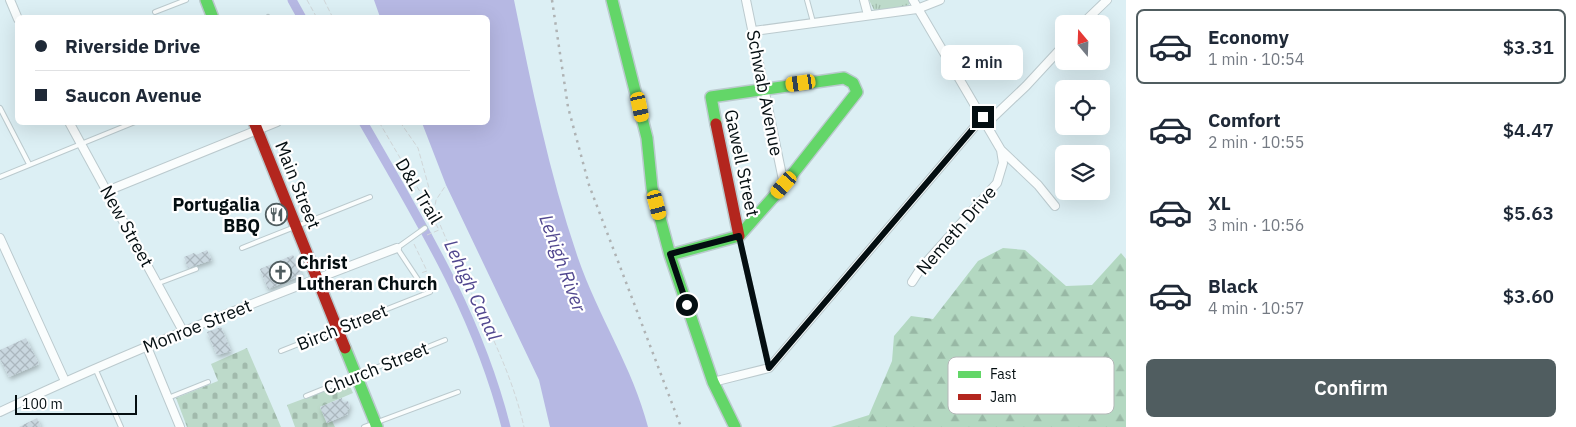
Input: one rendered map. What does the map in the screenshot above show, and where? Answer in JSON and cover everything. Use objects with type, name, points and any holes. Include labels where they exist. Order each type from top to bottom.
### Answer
[{"type":"street","points":[[10,0],[16,15]]},
{"type":"street","points":[[206,0],[212,15]]},
{"type":"street","points":[[612,0],[640,107],[647,138],[652,188],[670,254],[713,382],[735,427]]},
{"type":"street","name":"Schwab Avenue","points":[[746,0],[754,31],[784,185]]},
{"type":"street","points":[[864,0],[868,15]]},
{"type":"street","points":[[913,0],[1001,150],[1038,185],[1055,206]]},
{"type":"street","points":[[754,31],[917,9],[940,0]]},
{"type":"street","points":[[1091,15],[1106,0]]},
{"type":"street","points":[[713,382],[769,368],[985,120],[1026,86],[1055,55]]},
{"type":"street","points":[[670,254],[739,236],[784,185],[857,92],[853,83],[844,78],[764,89]]},
{"type":"street","name":"Gawell Street","points":[[739,236],[711,97],[764,89]]},
{"type":"street","name":"New Street","points":[[70,125],[184,331]]},
{"type":"street","points":[[107,191],[255,126]]},
{"type":"street","name":"Main Street","points":[[255,126],[377,425]]},
{"type":"street","name":"Nemeth Drive","points":[[912,282],[921,268],[997,182],[1003,163],[1001,150]]},
{"type":"street","points":[[0,238],[65,381]]},
{"type":"street","name":"Monroe Street","points":[[0,412],[65,381],[184,331],[397,248]]},
{"type":"street","points":[[147,347],[180,427]]},
{"type":"lane","points":[[155,12],[186,0]]},
{"type":"lane","points":[[807,0],[813,22]]},
{"type":"lane","points":[[0,108],[29,164]]},
{"type":"lane","points":[[0,176],[128,125]]},
{"type":"lane","points":[[242,248],[370,197]]},
{"type":"lane","points":[[416,276],[397,248],[425,228]]},
{"type":"lane","points":[[739,236],[769,368]]},
{"type":"lane","points":[[159,283],[196,268]]},
{"type":"lane","name":"Birch Street","points":[[281,352],[430,292],[416,276]]},
{"type":"lane","name":"Church Street","points":[[306,396],[446,340]]},
{"type":"lane","points":[[95,368],[121,427]]},
{"type":"lane","points":[[168,398],[208,382]]},
{"type":"lane","points":[[364,427],[377,425],[458,392]]},
{"type":"path","points":[[307,0],[315,15]]},
{"type":"path","points":[[324,0],[332,15]]},
{"type":"path","name":"D&L Trail","points":[[381,125],[426,202],[434,212],[496,345],[512,387],[524,427]]},
{"type":"path","points":[[402,125],[418,148],[429,188],[426,202]]},
{"type":"path","points":[[439,230],[433,218],[437,222],[434,212],[436,200],[446,185]]},
{"type":"path","points":[[414,240],[426,271],[416,276]]},
{"type":"green space","points":[[869,0],[909,0],[910,3],[907,7],[874,10]]},
{"type":"green space","points":[[1003,248],[1025,250],[1066,286],[1092,285],[1121,253],[1126,259],[1126,427],[831,427],[869,415],[892,361],[894,336],[911,316],[933,319],[978,261]]},
{"type":"green space","points":[[247,348],[281,427],[187,427],[176,398],[218,381],[211,364]]},
{"type":"green space","points":[[348,382],[353,393],[320,407],[327,423],[332,421],[335,427],[295,427],[287,405]]},
{"type":"water","name":"Lehigh River","points":[[374,0],[514,0],[542,130],[558,194],[578,258],[595,301],[634,384],[648,427],[550,427],[539,380],[446,185],[423,125],[490,125],[490,15],[379,15]]},
{"type":"building","points":[[207,250],[212,260],[188,268],[184,257],[194,253],[196,255]]},
{"type":"building","name":"Christ Lutheran Church","points":[[293,255],[302,275],[268,289],[260,269]]},
{"type":"building","points":[[221,327],[231,351],[217,355],[207,332]]},
{"type":"building","points":[[26,338],[39,364],[9,377],[0,359],[0,350]]},
{"type":"building","points":[[342,398],[343,402],[348,401],[350,408],[347,410],[348,414],[327,423],[320,407]]},
{"type":"building","points":[[37,418],[41,427],[19,427]]},
{"type":"waterway","name":"Lehigh Canal","points":[[292,0],[300,15]]},
{"type":"waterway","name":"Lehigh Canal","points":[[365,125],[426,233],[463,307],[480,345],[506,427]]},
{"type":"railway","points":[[552,0],[568,107],[589,185],[681,427]]},
{"type":"traffic: fast","points":[[206,0],[212,15]]},
{"type":"traffic: fast","points":[[612,0],[647,138],[652,188],[670,255],[713,382],[735,427]]},
{"type":"traffic: fast","points":[[670,255],[739,236],[784,185],[857,92],[853,83],[844,78],[711,97],[716,124]]},
{"type":"traffic: fast","points":[[345,348],[377,427]]},
{"type":"traffic: jam","points":[[716,124],[739,236]]},
{"type":"traffic: jam","points":[[255,125],[345,348]]},
{"type":"place","name":"Portugalia BBQ","points":[[276,214]]},
{"type":"place","name":"Christ Lutheran Church","points":[[281,272]]},
{"type":"route","points":[[687,305],[670,254],[739,236],[769,368],[845,282],[983,117]]}]
